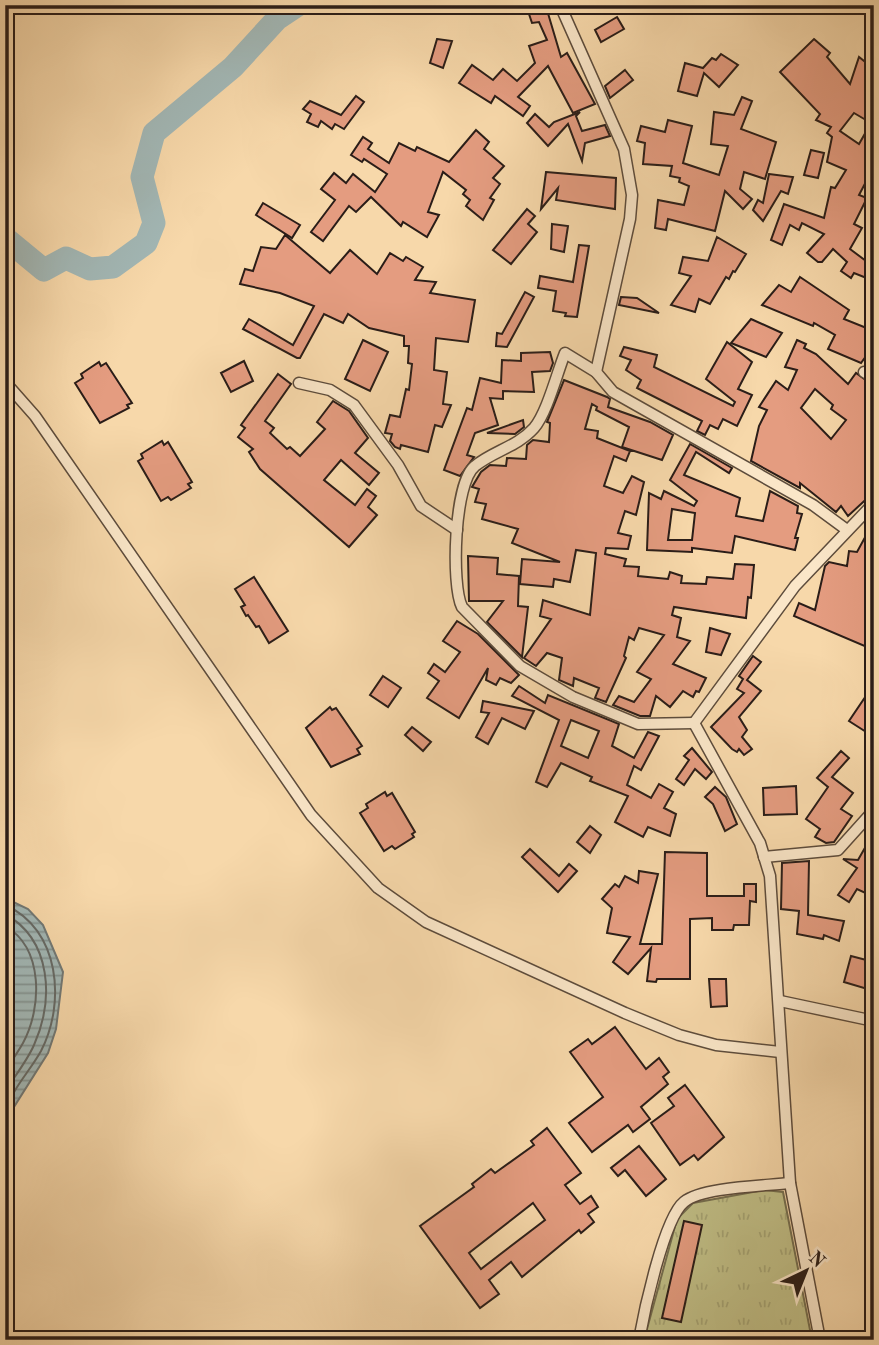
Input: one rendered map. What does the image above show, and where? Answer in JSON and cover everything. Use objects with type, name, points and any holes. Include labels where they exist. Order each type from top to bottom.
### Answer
[{"type":"street","points":[[560,5],[624,149],[632,195],[631,219],[596,372]]},
{"type":"street","points":[[694,723],[651,725],[625,720],[572,697],[520,666],[459,602],[457,530],[464,479],[476,465],[512,446],[534,428],[565,353],[596,372],[614,392],[813,505],[847,530]]},
{"type":"street","points":[[5,382],[35,416],[311,815],[378,888],[426,922],[625,1013],[679,1035],[716,1045],[780,1052]]},
{"type":"street","points":[[299,383],[330,390],[354,405],[398,465],[421,506],[457,530]]},
{"type":"street","points":[[694,723],[795,586],[874,503]]},
{"type":"street","points":[[694,723],[760,843],[770,876],[790,1183],[820,1340]]},
{"type":"street","points":[[764,857],[838,850],[874,810]]},
{"type":"street","points":[[780,1001],[874,1021]]},
{"type":"street","points":[[639,1340],[668,1228],[685,1201],[703,1194],[790,1183]]},
{"type":"green space","points":[[764,1190],[783,1192],[812,1340],[644,1340],[677,1219],[693,1203]]},
{"type":"water","points":[[5,898],[28,909],[43,925],[63,972],[56,1029],[48,1053],[14,1107],[5,1138]]},
{"type":"building","points":[[547,10],[561,57],[567,53],[595,104],[573,113],[548,66],[518,97],[530,106],[523,116],[495,96],[491,103],[459,83],[472,65],[493,80],[503,69],[517,81],[535,63],[529,46],[547,40],[539,22],[532,23],[529,14]]},
{"type":"building","points":[[617,17],[624,29],[601,42],[595,30]]},
{"type":"building","points":[[437,39],[452,41],[443,68],[430,63]]},
{"type":"building","points":[[814,39],[830,53],[827,57],[850,84],[859,57],[874,69],[874,176],[870,174],[859,195],[867,198],[854,224],[862,228],[850,249],[874,267],[874,281],[854,273],[851,278],[841,271],[847,262],[833,249],[822,262],[818,262],[807,253],[824,234],[802,223],[799,230],[790,225],[782,245],[771,240],[784,204],[824,218],[831,187],[835,188],[846,170],[827,162],[832,137],[827,133],[831,127],[816,120],[820,114],[780,72]],"holes":[[[854,113],[871,123],[859,144],[840,131]]]},
{"type":"building","points":[[721,54],[738,65],[719,87],[704,73],[697,96],[678,91],[685,63],[703,68],[712,58],[716,60]]},
{"type":"building","points":[[625,70],[633,80],[610,98],[605,86]]},
{"type":"building","points":[[356,96],[364,102],[344,129],[335,124],[332,129],[321,121],[318,127],[307,122],[311,114],[303,109],[310,101],[341,115]]},
{"type":"building","points":[[742,97],[752,101],[741,129],[776,142],[765,179],[744,172],[740,189],[752,199],[743,209],[725,191],[715,231],[668,219],[666,230],[655,228],[658,200],[684,205],[689,186],[679,182],[680,178],[670,176],[672,166],[643,164],[645,143],[637,141],[641,126],[665,132],[668,120],[692,126],[683,163],[719,175],[728,146],[711,144],[714,112],[734,115]]},
{"type":"building","points":[[580,112],[576,116],[582,131],[605,125],[610,136],[585,143],[582,161],[568,124],[548,146],[527,123],[535,114],[549,127],[554,122]]},
{"type":"building","points":[[476,130],[489,142],[484,149],[504,166],[493,178],[500,184],[490,198],[494,200],[483,220],[466,206],[470,200],[463,194],[466,190],[443,172],[428,212],[439,215],[427,237],[403,222],[401,226],[371,197],[356,212],[349,206],[323,241],[311,232],[335,200],[321,189],[334,173],[346,183],[353,174],[375,192],[387,174],[364,159],[362,162],[351,155],[363,137],[372,143],[368,149],[389,163],[399,143],[415,151],[417,147],[449,162]]},
{"type":"building","points":[[811,150],[824,153],[818,178],[804,175]]},
{"type":"building","points":[[546,172],[616,178],[615,209],[556,200],[558,188],[541,209]]},
{"type":"building","points":[[769,174],[793,177],[788,194],[781,191],[763,221],[753,210],[758,200],[763,203]]},
{"type":"building","points":[[263,203],[300,225],[292,238],[256,215]]},
{"type":"building","points":[[527,209],[535,216],[528,224],[537,232],[511,264],[493,250]]},
{"type":"building","points":[[552,224],[568,226],[564,252],[551,249]]},
{"type":"building","points":[[285,235],[330,273],[350,250],[377,274],[390,253],[403,261],[406,257],[423,267],[415,280],[436,282],[430,293],[475,300],[468,342],[436,338],[434,370],[447,372],[443,404],[451,405],[442,427],[435,425],[428,452],[401,445],[400,449],[395,447],[390,441],[392,434],[385,433],[390,415],[400,417],[406,389],[409,390],[412,364],[408,363],[409,346],[404,346],[404,336],[369,328],[348,314],[343,323],[324,314],[300,358],[297,358],[243,329],[249,319],[293,345],[314,306],[280,293],[240,284],[245,269],[253,271],[261,247],[276,249]]},
{"type":"building","points":[[717,237],[746,254],[735,272],[733,271],[729,279],[726,277],[710,304],[699,299],[695,312],[671,305],[691,276],[679,273],[683,257],[708,261]]},
{"type":"building","points":[[579,245],[589,246],[577,317],[565,316],[566,313],[553,311],[556,291],[538,288],[540,276],[573,282]]},
{"type":"building","points":[[800,277],[849,310],[844,319],[874,331],[874,345],[861,363],[828,349],[835,335],[814,323],[813,326],[762,305],[779,285],[791,292]]},
{"type":"building","points":[[525,292],[534,297],[507,347],[496,346],[497,333],[502,334]]},
{"type":"building","points":[[621,297],[637,298],[659,313],[619,305]]},
{"type":"building","points":[[751,319],[782,333],[766,357],[731,343]]},
{"type":"building","points":[[363,340],[388,352],[370,391],[345,379]]},
{"type":"building","points":[[797,340],[806,344],[804,348],[816,354],[848,384],[856,373],[874,386],[874,492],[848,516],[841,506],[836,512],[800,483],[800,488],[751,461],[759,426],[767,410],[759,407],[776,381],[788,390],[797,370],[785,367]],"holes":[[[815,389],[833,405],[831,409],[846,420],[831,439],[801,408]]]},
{"type":"building","points":[[727,342],[752,362],[738,389],[752,395],[737,426],[723,419],[718,429],[710,425],[705,435],[697,431],[702,421],[637,388],[641,380],[626,370],[631,360],[620,356],[624,347],[657,355],[654,367],[733,406],[735,402],[706,379]]},
{"type":"building","points":[[550,352],[553,363],[550,371],[532,372],[534,392],[503,391],[503,399],[490,398],[498,425],[475,433],[467,455],[474,457],[460,476],[444,470],[467,408],[472,410],[480,378],[501,383],[502,360],[521,361],[521,353]]},
{"type":"building","points":[[244,361],[253,381],[231,392],[221,373]]},
{"type":"building","points":[[99,362],[101,366],[106,363],[132,403],[127,405],[129,408],[100,423],[75,383],[83,378],[81,374]]},
{"type":"building","points":[[278,374],[291,384],[265,421],[274,428],[270,433],[287,449],[290,447],[300,456],[325,429],[317,422],[333,401],[349,411],[368,438],[355,453],[379,473],[369,485],[341,460],[324,480],[355,505],[367,489],[376,496],[368,507],[377,515],[349,547],[260,469],[249,452],[253,449],[238,437],[245,428],[241,425]]},
{"type":"building","points":[[564,380],[607,397],[610,399],[608,407],[650,422],[673,435],[662,460],[622,447],[629,427],[596,410],[597,407],[592,404],[585,429],[598,431],[597,438],[630,451],[626,461],[614,456],[604,486],[623,493],[632,476],[644,482],[636,515],[625,511],[618,533],[631,536],[628,549],[606,548],[605,554],[626,559],[624,566],[639,567],[638,576],[668,579],[670,572],[682,576],[681,583],[706,584],[707,577],[733,579],[735,564],[754,565],[746,618],[674,607],[672,615],[681,618],[677,637],[690,641],[673,664],[706,678],[699,692],[696,691],[693,697],[683,691],[670,707],[656,696],[650,716],[640,716],[613,705],[619,696],[634,702],[651,679],[637,672],[664,635],[639,628],[634,640],[629,637],[624,656],[626,658],[606,702],[595,698],[599,688],[574,678],[573,686],[559,680],[562,658],[547,653],[536,666],[524,658],[551,619],[540,616],[543,600],[590,615],[596,553],[576,550],[570,582],[554,579],[553,587],[520,584],[522,559],[560,562],[512,543],[518,529],[482,519],[486,504],[475,502],[479,489],[472,487],[481,472],[490,465],[506,466],[507,458],[526,459],[527,445],[533,440],[549,442],[550,423],[547,422]]},
{"type":"building","points":[[523,420],[524,427],[515,434],[487,433]]},
{"type":"building","points":[[162,441],[164,445],[168,442],[192,482],[188,484],[191,488],[171,500],[168,497],[161,501],[138,461],[143,458],[141,454]]},
{"type":"building","points":[[690,444],[732,468],[729,473],[696,452],[684,475],[740,498],[736,516],[763,521],[770,491],[798,506],[797,513],[802,514],[795,538],[798,538],[795,550],[735,536],[732,553],[692,548],[692,552],[647,550],[649,493],[661,499],[664,491],[694,506],[697,501],[670,480]],"holes":[[[672,509],[695,513],[692,540],[668,540]]]},
{"type":"building","points":[[874,521],[868,586],[874,588],[874,650],[794,616],[799,603],[815,610],[825,566],[829,562],[847,566],[849,551],[857,552]]},
{"type":"building","points":[[468,556],[498,558],[497,574],[519,576],[518,606],[528,607],[522,657],[487,622],[503,601],[469,601]]},
{"type":"building","points":[[254,577],[288,631],[269,643],[259,626],[256,627],[248,615],[246,616],[241,607],[245,605],[235,589]]},
{"type":"building","points":[[457,621],[478,634],[519,675],[511,683],[500,678],[496,685],[486,680],[488,668],[459,718],[427,698],[439,681],[428,673],[434,664],[445,672],[460,652],[443,641]]},
{"type":"building","points":[[710,628],[730,634],[721,655],[706,652]]},
{"type":"building","points":[[753,656],[761,662],[747,680],[761,691],[739,717],[747,730],[742,737],[752,749],[744,755],[739,749],[737,752],[732,749],[711,727],[744,693],[737,689],[743,679],[739,676]]},
{"type":"building","points":[[383,676],[401,688],[388,707],[370,695]]},
{"type":"building","points":[[874,684],[874,737],[849,721]]},
{"type":"building","points":[[519,686],[545,703],[548,695],[619,724],[612,746],[634,758],[648,732],[659,736],[641,770],[634,766],[627,785],[651,798],[659,784],[673,792],[664,808],[676,814],[670,836],[648,827],[643,837],[615,822],[628,796],[590,781],[592,777],[561,763],[547,787],[536,782],[559,720],[512,696]],"holes":[[[571,720],[599,731],[588,758],[561,746]]]},
{"type":"building","points":[[483,701],[534,711],[525,729],[502,718],[488,744],[476,737],[489,713],[481,712]]},
{"type":"building","points":[[330,707],[332,710],[336,708],[362,746],[357,749],[360,754],[331,767],[306,728]]},
{"type":"building","points":[[412,727],[431,742],[423,751],[405,735]]},
{"type":"building","points":[[692,748],[712,772],[706,779],[695,769],[684,785],[676,779],[689,760],[684,756]]},
{"type":"building","points":[[841,751],[849,758],[832,777],[853,793],[841,809],[852,816],[834,842],[826,843],[815,837],[820,829],[806,819],[828,787],[817,778]]},
{"type":"building","points":[[796,786],[797,814],[764,815],[763,788]]},
{"type":"building","points":[[715,787],[726,797],[737,824],[725,831],[713,804],[705,797]]},
{"type":"building","points":[[385,792],[387,796],[392,793],[415,832],[412,834],[414,837],[395,849],[392,846],[384,851],[360,813],[368,808],[366,804]]},
{"type":"building","points":[[590,826],[601,835],[590,853],[577,842]]},
{"type":"building","points":[[874,832],[874,897],[857,889],[849,902],[838,895],[857,868],[843,859],[858,860]]},
{"type":"building","points":[[530,849],[559,876],[569,864],[577,871],[558,892],[522,857]]},
{"type":"building","points":[[665,852],[707,853],[707,896],[744,896],[744,884],[756,884],[756,902],[750,901],[749,925],[734,925],[733,930],[712,930],[712,918],[690,919],[690,979],[657,979],[656,982],[647,981],[651,948],[628,974],[613,962],[630,937],[607,933],[612,908],[602,899],[615,884],[619,887],[625,876],[638,883],[639,871],[658,874],[640,944],[662,944]]},
{"type":"building","points":[[809,861],[808,915],[844,921],[839,941],[824,935],[823,939],[797,934],[799,911],[781,909],[782,863]]},
{"type":"building","points":[[851,956],[874,962],[874,991],[844,982]]},
{"type":"building","points":[[709,979],[726,979],[727,1006],[711,1007]]},
{"type":"building","points":[[615,1027],[646,1069],[659,1058],[669,1072],[663,1077],[668,1084],[641,1107],[650,1119],[633,1132],[628,1125],[592,1152],[569,1123],[603,1097],[570,1052],[588,1039],[592,1044]]},
{"type":"building","points":[[685,1085],[724,1137],[698,1160],[694,1155],[680,1165],[651,1123],[674,1106],[668,1098]]},
{"type":"building","points":[[547,1128],[581,1173],[565,1185],[580,1204],[591,1196],[598,1207],[588,1214],[594,1222],[581,1233],[579,1230],[522,1277],[511,1262],[489,1280],[499,1294],[480,1308],[420,1226],[474,1187],[472,1184],[491,1169],[495,1173],[534,1145],[531,1141]],"holes":[[[533,1203],[545,1220],[481,1269],[469,1253]]]},
{"type":"building","points":[[639,1146],[666,1179],[646,1196],[625,1170],[618,1176],[611,1168]]},
{"type":"building","points":[[684,1221],[702,1225],[681,1322],[662,1318]]},
{"type":"waterway","points":[[5,238],[44,270],[66,258],[90,269],[113,267],[146,243],[154,223],[142,177],[154,133],[233,67],[277,19],[298,5]]}]
